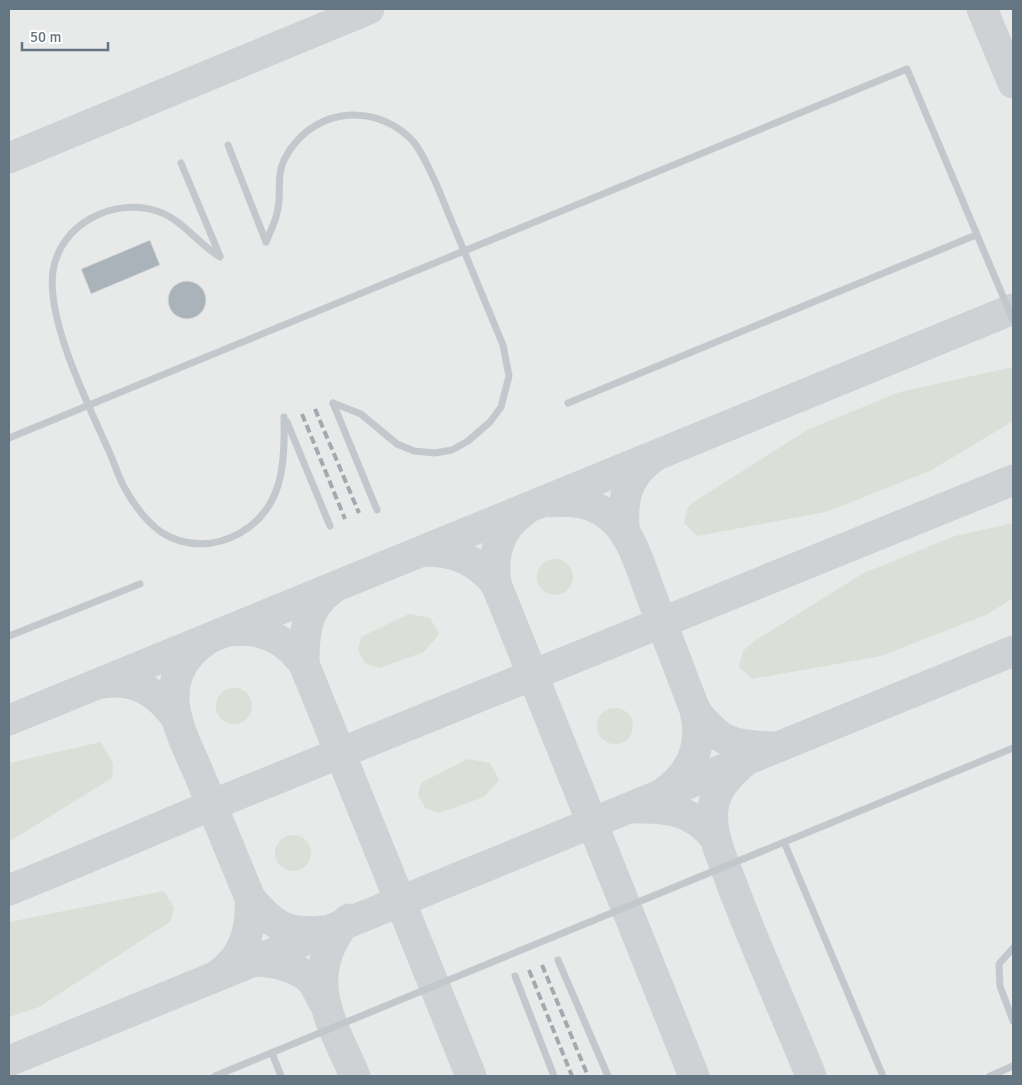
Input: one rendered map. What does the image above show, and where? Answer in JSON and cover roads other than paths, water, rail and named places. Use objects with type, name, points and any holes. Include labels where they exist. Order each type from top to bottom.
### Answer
[{"type":"lane","points":[[9,438],[907,69],[1013,320]]},
{"type":"lane","points":[[228,145],[266,242],[278,212],[279,183],[284,161],[297,142],[329,118],[346,114],[382,119],[399,128],[412,140],[435,181],[464,250],[507,360],[506,393],[501,407],[490,422],[468,441],[452,450],[435,453],[414,451],[397,444],[361,414],[333,403],[377,510]]},
{"type":"lane","points":[[180,163],[220,257],[206,248],[173,218],[156,210],[130,206],[114,208],[82,223],[59,252],[53,270],[54,303],[62,333],[89,406],[124,486],[138,507],[162,532],[188,542],[213,543],[231,538],[249,528],[263,516],[274,499],[284,461],[284,417],[330,526]]},
{"type":"lane","points":[[568,403],[976,235]]},
{"type":"lane","points":[[9,636],[140,584]]},
{"type":"lane","points":[[215,1076],[1013,748]]},
{"type":"lane","points":[[784,842],[883,1076]]},
{"type":"lane","points":[[1013,948],[999,964],[1000,986],[1013,1021]]},
{"type":"lane","points":[[558,960],[608,1076]]},
{"type":"lane","points":[[515,976],[554,1076]]},
{"type":"lane","points":[[272,1053],[281,1076]]},
{"type":"lane","points":[[990,1076],[1013,1066]]},
{"type":"railway","points":[[315,409],[359,513]]},
{"type":"railway","points":[[302,414],[345,519]]},
{"type":"railway","points":[[542,965],[588,1076]]},
{"type":"railway","points":[[529,970],[572,1076]]}]
